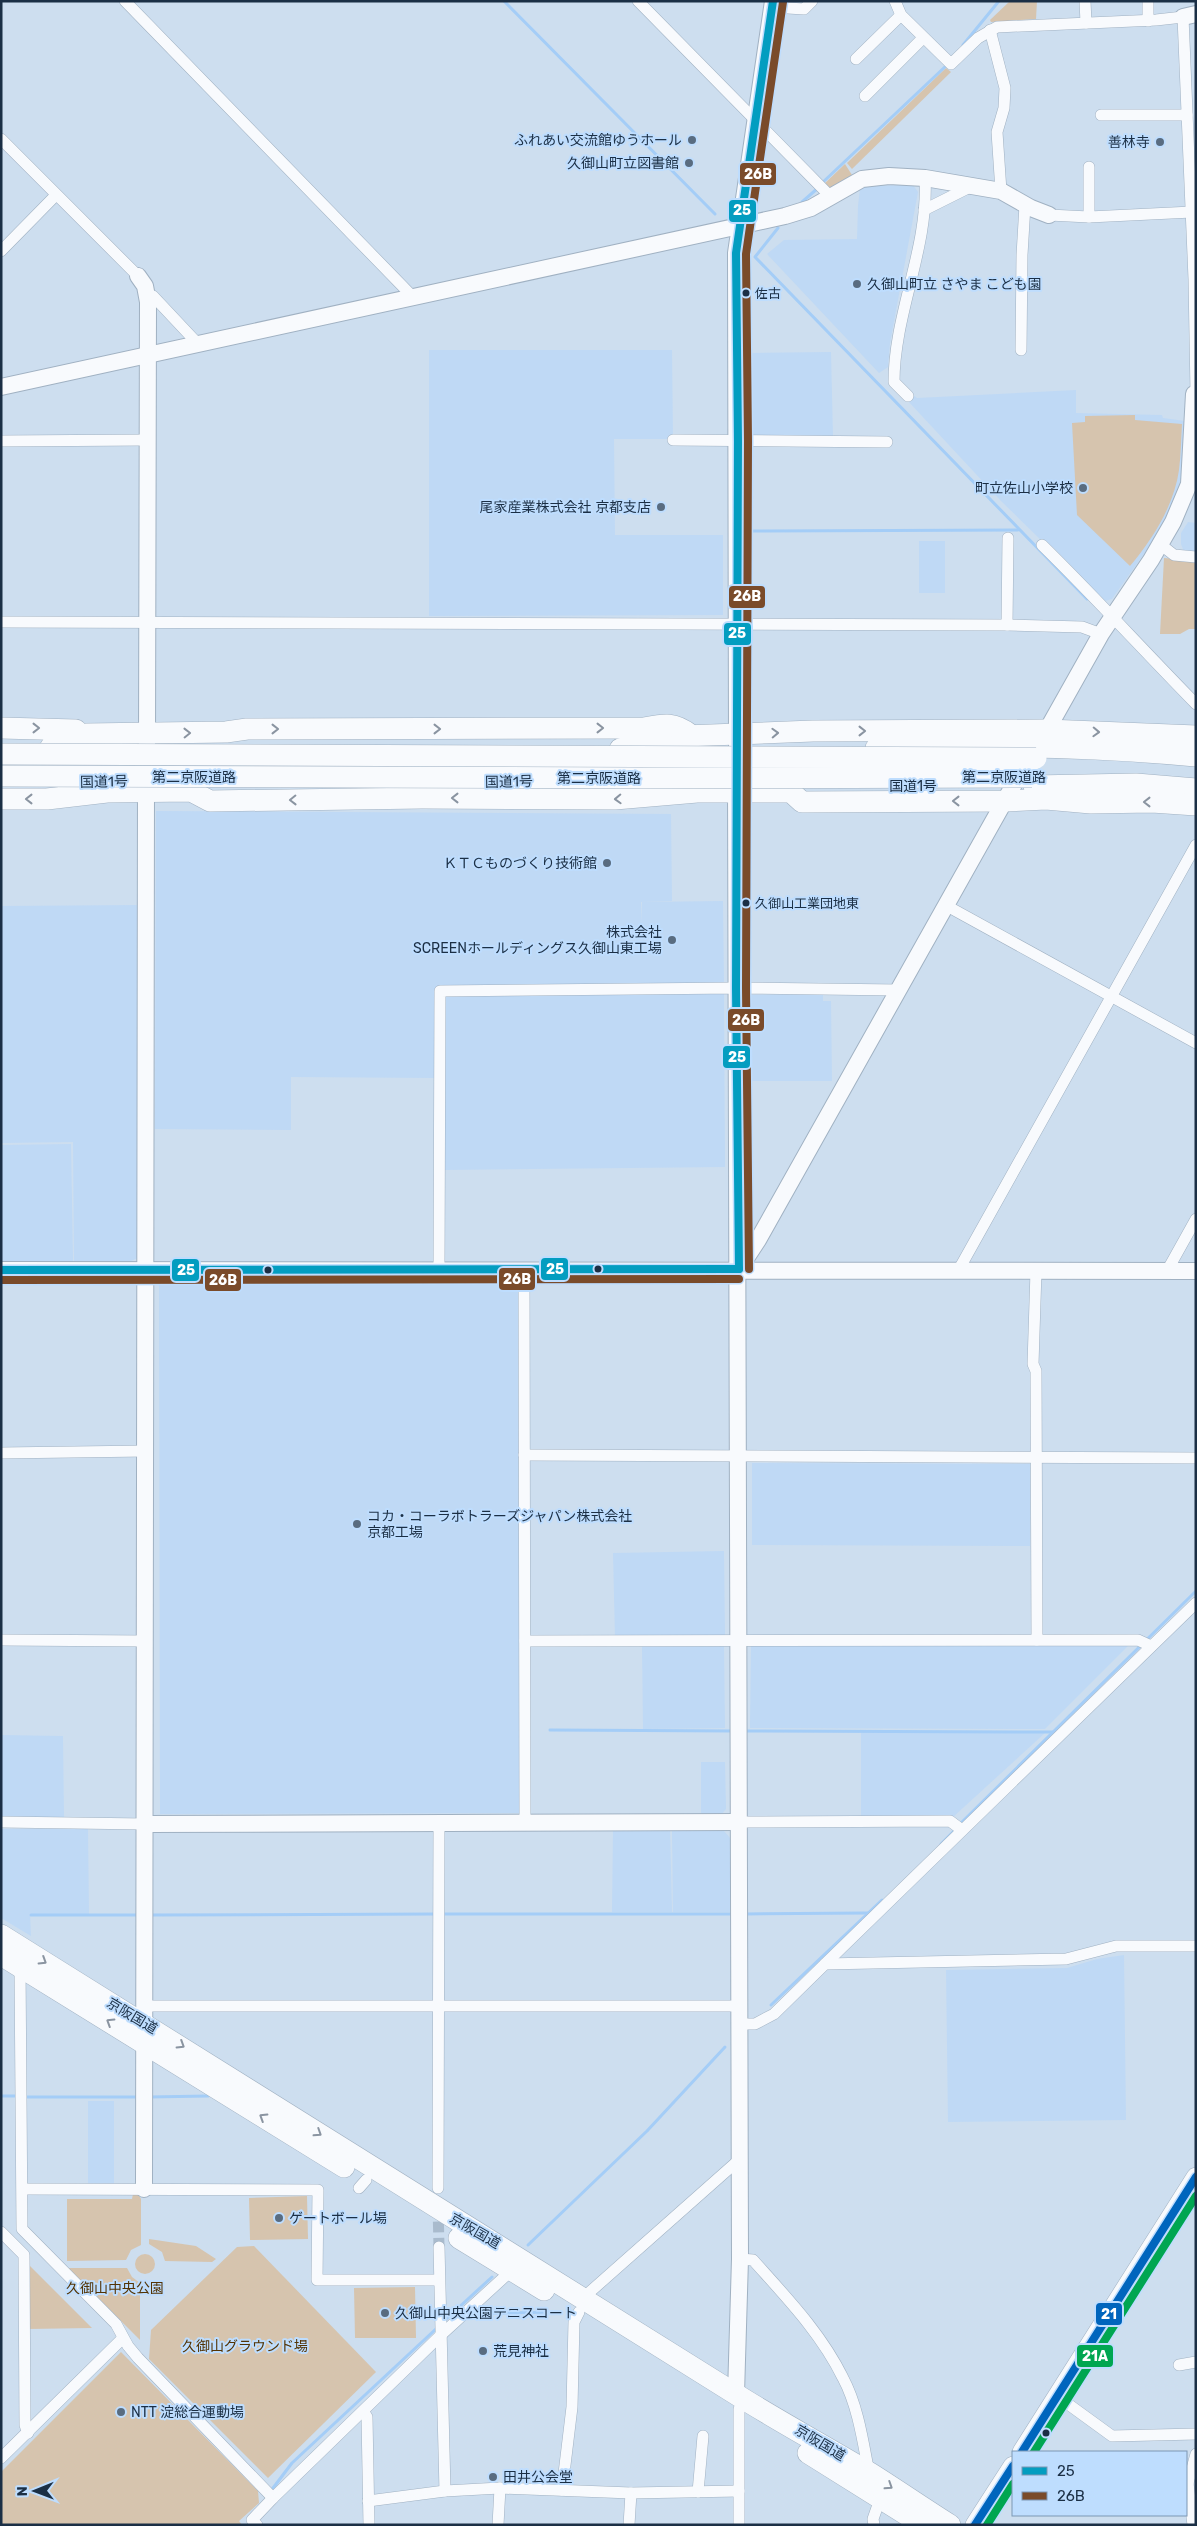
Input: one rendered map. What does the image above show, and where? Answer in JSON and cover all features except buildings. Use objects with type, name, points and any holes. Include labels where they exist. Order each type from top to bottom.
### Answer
[{"type":"highway","points":[[1,750],[49,750],[247,729],[644,728],[678,725],[691,735]]},
{"type":"highway","points":[[1,728],[72,728],[86,734]]},
{"type":"highway","points":[[49,750],[56,739],[86,734],[248,749],[620,749],[737,742],[813,731],[1041,739],[1193,758]]},
{"type":"highway","points":[[813,731],[826,738],[836,749]]},
{"type":"highway","points":[[226,732],[248,749]]},
{"type":"highway","points":[[620,749],[658,737],[691,735],[737,742],[836,749],[949,746],[1041,739],[1163,734],[1196,736]]},
{"type":"highway","points":[[1163,734],[1193,758]]},
{"type":"highway","name":"第二京阪道路","points":[[1,754],[1193,758]]},
{"type":"highway","name":"第二京阪道路","points":[[1,776],[1032,777],[1159,780],[1196,783]]},
{"type":"highway","points":[[634,780],[660,797]]},
{"type":"highway","name":"国道1号","points":[[1,783],[147,786],[634,780],[736,786],[840,786],[1009,794],[1136,784],[1196,789]]},
{"type":"highway","points":[[38,783],[66,789],[78,796]]},
{"type":"highway","points":[[1046,798],[1096,794],[1136,784]]},
{"type":"highway","points":[[1,798],[47,799],[147,786],[191,791],[220,788],[227,785]]},
{"type":"highway","points":[[191,791],[210,801],[422,798],[615,799],[660,797],[736,786],[790,792],[840,786]]},
{"type":"highway","points":[[790,792],[802,802],[1009,794],[1091,803],[1152,802],[1196,805]]},
{"type":"highway","name":"京阪国道","points":[[1,1935],[178,2043],[436,2208],[510,2262]]},
{"type":"highway","name":"京阪国道","points":[[1,1954],[20,1966],[145,2024],[362,2184],[510,2262],[581,2305],[737,2402],[880,2499],[923,2525]]},
{"type":"highway","name":"京阪国道","points":[[581,2305],[706,2374],[737,2402],[870,2473],[950,2525]]},
{"type":"main road","points":[[1023,2451],[1196,2177]]},
{"type":"main road","points":[[975,2525],[1011,2473]]},
{"type":"street","points":[[125,1],[414,298]]},
{"type":"street","points":[[638,1],[830,196]]},
{"type":"street","points":[[739,2525],[737,2402],[740,2259],[740,1641],[736,988],[738,440],[736,253],[757,123],[772,4],[804,9],[812,1]]},
{"type":"street","points":[[739,1269],[758,1240],[1100,634],[1173,522],[1189,484],[1195,393],[1195,279],[1192,147],[1187,115],[1190,88],[1189,15],[1148,21],[1005,26],[990,30],[978,38],[951,64],[901,15],[895,1]]},
{"type":"street","points":[[1086,1],[1086,24]]},
{"type":"street","points":[[1148,1],[1148,21]]},
{"type":"street","points":[[856,59],[901,15]]},
{"type":"street","points":[[990,30],[1005,88],[1005,102],[997,132],[1001,191]]},
{"type":"street","points":[[865,96],[923,38]]},
{"type":"street","points":[[1101,115],[1187,115]]},
{"type":"street","points":[[1,139],[138,276],[145,286],[148,302],[144,2189]]},
{"type":"street","points":[[1089,167],[1089,217]]},
{"type":"street","points":[[1,388],[806,210],[868,177],[925,178],[1001,191],[1025,205],[1048,215],[1089,217],[1192,212]]},
{"type":"street","points":[[908,396],[894,382],[894,353],[924,210],[925,178]]},
{"type":"street","points":[[924,210],[972,186]]},
{"type":"street","points":[[1,251],[56,195]]},
{"type":"street","points":[[1021,350],[1022,255],[1025,205]]},
{"type":"street","points":[[153,296],[199,345]]},
{"type":"street","points":[[1,441],[147,440]]},
{"type":"street","points":[[673,440],[888,442]]},
{"type":"street","points":[[1007,625],[1008,538]]},
{"type":"street","points":[[1160,544],[1174,555],[1196,557]]},
{"type":"street","points":[[1042,545],[1113,615],[1138,645],[1196,704]]},
{"type":"street","points":[[1,622],[1007,625],[1082,628],[1100,634]]},
{"type":"street","points":[[958,1270],[1196,845]]},
{"type":"street","points":[[947,906],[1196,1043]]},
{"type":"street","points":[[439,1270],[440,991],[736,988],[898,990]]},
{"type":"street","points":[[1167,1271],[1196,1219]]},
{"type":"street","points":[[1,1270],[739,1269],[1196,1271]]},
{"type":"street","points":[[524,1270],[525,1823]]},
{"type":"street","points":[[1036,1271],[1033,1364],[1036,1372],[1037,1640]]},
{"type":"street","points":[[1,1453],[146,1451]]},
{"type":"street","points":[[524,1455],[1196,1458]]},
{"type":"street","points":[[740,2024],[755,2024],[774,2014],[1196,1603]]},
{"type":"street","points":[[1,1640],[146,1641]]},
{"type":"street","points":[[525,1641],[1138,1640],[1150,1646]]},
{"type":"street","points":[[1,1822],[145,1824],[950,1822],[962,1830]]},
{"type":"street","points":[[438,2188],[439,1823]]},
{"type":"street","points":[[824,1964],[1066,1959],[1116,1946],[1196,1946]]},
{"type":"street","points":[[20,1966],[22,2229],[116,2324],[123,2338],[138,2358],[273,2498]]},
{"type":"street","points":[[145,2024],[439,2006],[740,2006]]},
{"type":"street","points":[[562,2490],[572,2407],[574,2322],[581,2305],[740,2159]]},
{"type":"street","points":[[23,2189],[318,2190],[316,2280],[438,2280]]},
{"type":"street","points":[[1,2232],[24,2255],[25,2425],[28,2433]]},
{"type":"street","points":[[439,2247],[438,2280],[442,2334],[445,2491]]},
{"type":"street","points":[[740,2259],[753,2260],[806,2320],[844,2378],[860,2427],[870,2473]]},
{"type":"street","points":[[256,2525],[252,2520],[273,2498],[364,2412],[510,2262]]},
{"type":"street","points":[[1,2458],[123,2338]]},
{"type":"street","points":[[706,2374],[720,2373],[728,2368],[738,2354]]},
{"type":"street","points":[[1179,2365],[1196,2362]]},
{"type":"street","points":[[1057,2396],[1112,2436],[1196,2434]]},
{"type":"street","points":[[364,2412],[367,2417],[369,2525]]},
{"type":"street","points":[[698,2492],[703,2436]]},
{"type":"street","points":[[1194,2525],[1187,2483],[1196,2454]]},
{"type":"street","points":[[368,2501],[445,2491],[500,2488],[631,2493],[738,2491]]},
{"type":"street","points":[[498,2525],[500,2488]]},
{"type":"street","points":[[629,2525],[631,2493]]},
{"type":"street","points":[[874,2525],[873,2519],[880,2499]]},
{"type":"shaded area","points":[[913,185],[918,192],[890,343],[888,367],[879,373],[767,254],[784,240],[857,239],[860,189],[865,186]]},
{"type":"shaded area","points":[[429,350],[672,350],[673,439],[614,439],[615,535],[723,535],[723,615],[429,616]]},
{"type":"shaded area","points":[[831,352],[833,437],[756,438],[751,432],[751,353]]},
{"type":"shaded area","name":"町立佐山小学校","points":[[1076,390],[1076,413],[1162,415],[1163,418],[1185,421],[1182,476],[1169,511],[1153,541],[1112,599],[1105,601],[1053,547],[1045,544],[1001,501],[907,400],[912,394],[917,398]]},
{"type":"shaded area","points":[[1188,522],[1196,523],[1196,553],[1184,552],[1181,544],[1181,533]]},
{"type":"shaded area","points":[[919,541],[945,541],[945,593],[919,593]]},
{"type":"shaded area","points":[[156,811],[671,814],[672,901],[641,902],[641,924],[642,902],[723,901],[724,986],[436,986],[436,1078],[291,1077],[291,1130],[155,1129]]},
{"type":"shaded area","points":[[141,905],[138,1258],[131,1261],[74,1261],[73,1142],[2,1143],[1,906]]},
{"type":"shaded area","points":[[724,992],[725,1167],[443,1170],[442,995]]},
{"type":"shaded area","points":[[823,994],[823,1001],[831,1001],[832,1081],[750,1081],[749,995]]},
{"type":"shaded area","points":[[71,1144],[73,1261],[1,1262],[1,1145]]},
{"type":"shaded area","name":"コカ・コーラボトラーズジャパン株式会社 京都工場","points":[[518,1280],[519,1813],[160,1814],[159,1281]]},
{"type":"shaded area","points":[[752,1463],[1030,1464],[1030,1546],[752,1545]]},
{"type":"shaded area","points":[[724,1551],[725,1637],[615,1638],[613,1553]]},
{"type":"shaded area","points":[[642,1645],[724,1645],[725,1728],[643,1729]]},
{"type":"shaded area","points":[[751,1645],[1129,1645],[1045,1729],[750,1728]]},
{"type":"shaded area","points":[[861,1733],[1045,1733],[952,1818],[861,1819]]},
{"type":"shaded area","points":[[1,1735],[63,1736],[64,1818],[1,1818]]},
{"type":"shaded area","points":[[701,1762],[725,1762],[726,1809],[719,1817],[701,1817]]},
{"type":"shaded area","points":[[1,1829],[88,1829],[89,1914],[30,1914],[31,1936],[1,1918]]},
{"type":"shaded area","points":[[670,1829],[672,1912],[612,1912],[613,1830]]},
{"type":"shaded area","points":[[672,1831],[724,1831],[730,1838],[730,1912],[673,1912]]},
{"type":"shaded area","points":[[1124,1955],[1126,2120],[948,2122],[946,1970],[1067,1968],[1097,1959]]},
{"type":"shaded area","points":[[88,2101],[114,2101],[114,2184],[88,2184]]},
{"type":"green space","points":[[1010,1],[1037,1],[1036,19],[991,22],[990,20]]},
{"type":"green space","points":[[946,68],[951,72],[852,169],[847,163]]},
{"type":"green space","points":[[845,164],[852,175],[829,190],[823,185]]},
{"type":"green space","points":[[1135,415],[1135,420],[1182,424],[1179,470],[1172,497],[1154,534],[1130,566],[1077,515],[1072,423],[1085,422],[1085,416]]},
{"type":"green space","points":[[1164,558],[1196,561],[1196,629],[1189,629],[1180,634],[1160,634]]},
{"type":"green space","points":[[133,2194],[138,2194],[141,2199],[141,2245],[131,2250],[126,2260],[67,2261],[67,2199],[132,2199]]},
{"type":"green space","name":"ゲートボール場","points":[[307,2196],[308,2239],[250,2240],[249,2198]]},
{"type":"green space","points":[[149,2239],[196,2246],[216,2259],[212,2262],[165,2261],[162,2252],[149,2244]]},
{"type":"green space","name":"久御山グラウンド場","points":[[254,2246],[376,2372],[268,2478],[149,2359],[151,2330],[237,2247]]},
{"type":"green space","points":[[145,2254],[152,2257],[155,2264],[152,2271],[145,2274],[138,2271],[135,2264],[138,2257]]},
{"type":"green space","points":[[28,2264],[92,2328],[28,2329]]},
{"type":"green space","name":"久御山中央公園","points":[[68,2268],[127,2268],[132,2277],[140,2283],[140,2340]]},
{"type":"green space","name":"久御山中央公園テニスコート","points":[[415,2287],[416,2338],[355,2338],[354,2288]]},
{"type":"green space","name":"NTT 淀総合運動場","points":[[121,2352],[258,2491],[259,2503],[239,2521],[242,2525],[1,2525],[1,2472]]},
{"type":"waterway","points":[[504,1],[715,214]]},
{"type":"waterway","points":[[963,45],[999,1]]},
{"type":"waterway","points":[[822,183],[948,64]]},
{"type":"waterway","points":[[802,202],[818,188]]},
{"type":"waterway","points":[[778,228],[755,257],[1087,599]]},
{"type":"waterway","points":[[751,531],[1018,530]]},
{"type":"waterway","points":[[960,1824],[1196,1591]]},
{"type":"waterway","points":[[550,1730],[734,1731]]},
{"type":"waterway","points":[[743,1731],[1054,1732]]},
{"type":"waterway","points":[[941,1844],[956,1829]]},
{"type":"waterway","points":[[771,2005],[882,1900]]},
{"type":"waterway","points":[[744,1914],[868,1913]]},
{"type":"waterway","points":[[149,1915],[436,1914]]},
{"type":"waterway","points":[[442,1914],[733,1914]]},
{"type":"waterway","points":[[31,1915],[141,1915]]},
{"type":"waterway","points":[[528,2245],[647,2131],[725,2047]]},
{"type":"waterway","points":[[1,2096],[18,2096]]},
{"type":"waterway","points":[[149,2097],[208,2096]]},
{"type":"waterway","points":[[24,2097],[140,2097]]},
{"type":"waterway","points":[[444,2321],[492,2277]]},
{"type":"waterway","points":[[470,2314],[553,2312]]},
{"type":"waterway","points":[[270,2492],[292,2463],[438,2327]]},
{"type":"tunnel","points":[[438,2205],[439,2247]]},
{"type":"transit line","name":"25","points":[[739,1269],[736,988],[738,441],[736,253],[773,1]]},
{"type":"transit line","name":"26B","points":[[749,1269],[746,988],[748,441],[746,254],[783,2]]},
{"type":"transit line","name":"25","points":[[1,1270],[739,1269]]},
{"type":"transit line","name":"26B","points":[[1,1280],[739,1279]]},
{"type":"transit line","name":"21","points":[[1023,2451],[1196,2177]]},
{"type":"transit line","name":"21A","points":[[1035,2451],[1196,2196]]},
{"type":"transit line","name":"21","points":[[975,2525],[1012,2468]]},
{"type":"transit line","name":"21A","points":[[987,2525],[1012,2486]]},
{"type":"place","name":"ふれあい交流館ゆうホール","points":[[692,140]]},
{"type":"place","name":"善林寺","points":[[1160,142]]},
{"type":"place","name":"久御山町立図書館","points":[[689,163]]},
{"type":"place","name":"久御山町立 さやま こども園","points":[[857,284]]},
{"type":"place","name":"佐古","points":[[746,293]]},
{"type":"place","name":"町立佐山小学校","points":[[1083,488]]},
{"type":"place","name":"尾家産業株式会社 京都支店","points":[[661,507]]},
{"type":"place","name":"ＫＴＣものづくり技術館","points":[[607,863]]},
{"type":"place","name":"久御山工業団地東","points":[[746,903]]},
{"type":"place","name":"株式会社 SCREENホールディングス久御山東工場","points":[[672,940]]},
{"type":"place","name":"コカ・コーラボトラーズジャパン株式会社 京都工場","points":[[357,1524]]},
{"type":"place","name":"ゲートボール場","points":[[279,2218]]},
{"type":"place","name":"久御山中央公園テニスコート","points":[[385,2313]]},
{"type":"place","name":"荒見神社","points":[[483,2351]]},
{"type":"place","name":"NTT 淀総合運動場","points":[[121,2412]]},
{"type":"place","name":"田井公会堂","points":[[493,2477]]}]
